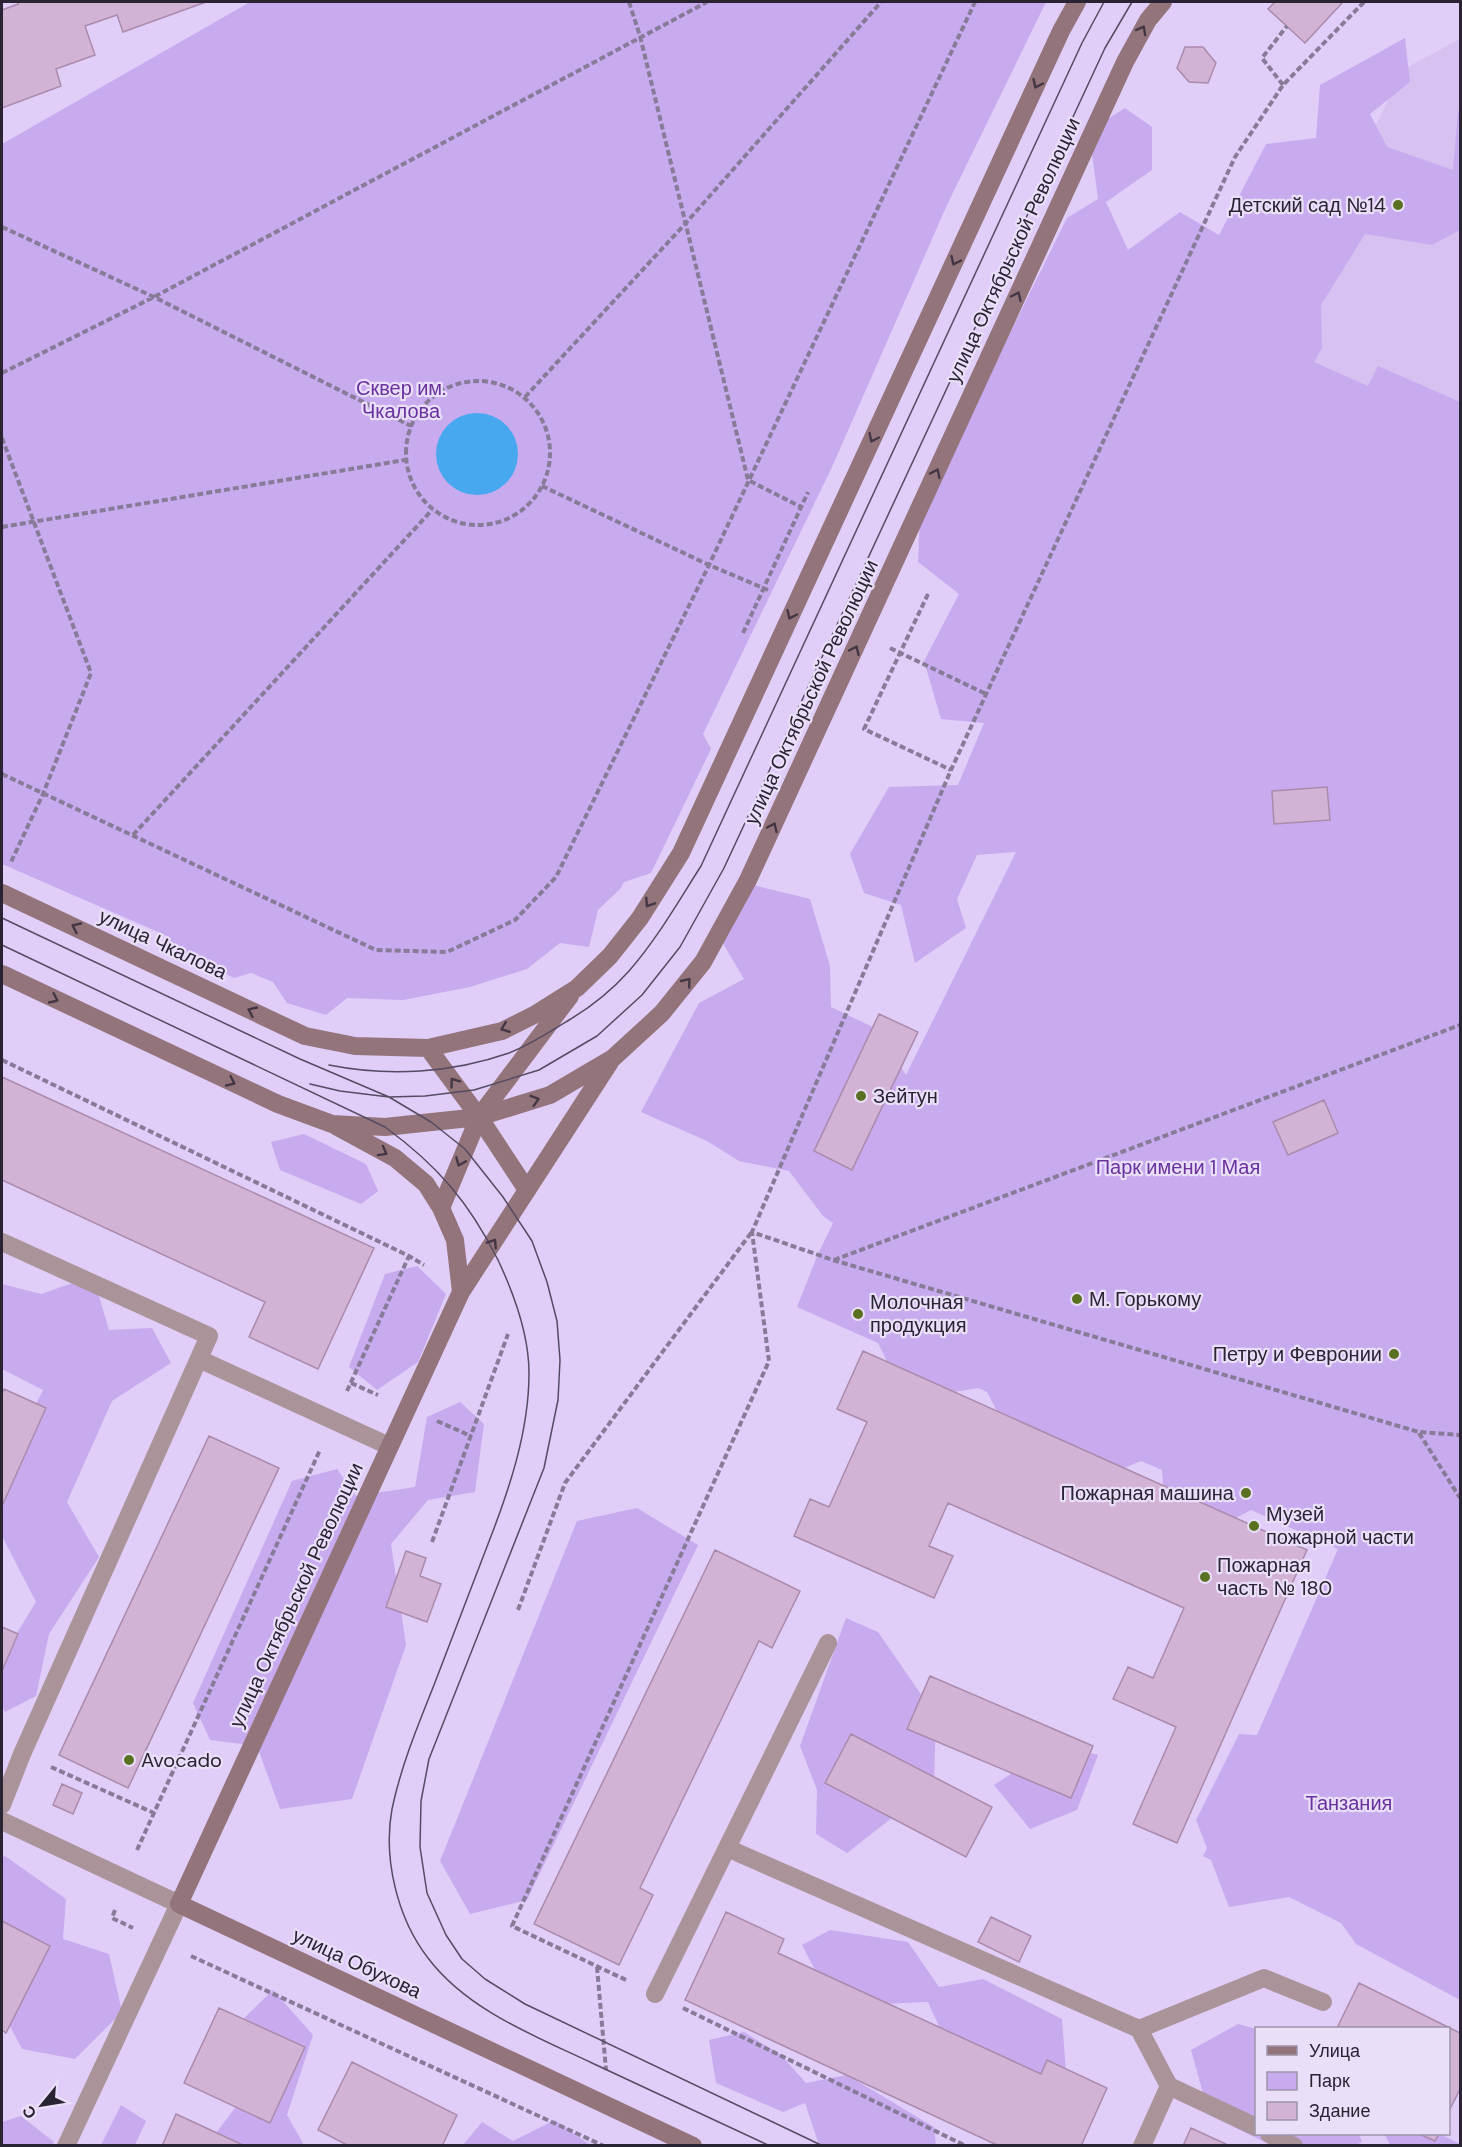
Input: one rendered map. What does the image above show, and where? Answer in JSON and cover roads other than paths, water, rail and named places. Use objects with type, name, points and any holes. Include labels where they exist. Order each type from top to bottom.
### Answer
[{"type":"main road","points":[[441,1208],[479,1117],[577,988],[616,949],[640,918],[681,854],[1061,31],[1077,2]]},
{"type":"main road","name":"улица Октябрьской Революции","points":[[2,975],[278,1104],[332,1124],[385,1127],[479,1117],[549,1095],[613,1058],[662,1013],[703,962],[748,880],[1125,62],[1148,20],[1162,2]]},
{"type":"main road","name":"улица Чкалова","points":[[2,893],[305,1036],[355,1047],[428,1048]]},
{"type":"main road","points":[[527,1190],[479,1117],[428,1048],[502,1031],[534,1015],[577,988]]},
{"type":"main road","name":"улица Октябрьской Революции","points":[[179,1904],[461,1292],[613,1058]]},
{"type":"main road","points":[[332,1124],[395,1158],[426,1184],[441,1208],[455,1240],[461,1292]]},
{"type":"main road","name":"улица Обухова","points":[[179,1904],[693,2145]]},
{"type":"street","points":[[2,1242],[209,1336],[22,1754],[2,1805]]},
{"type":"street","points":[[199,1359],[389,1446]]},
{"type":"street","points":[[655,1994],[828,1643]]},
{"type":"street","name":"улица Обухова","points":[[2,1821],[179,1904]]},
{"type":"street","points":[[728,1848],[1139,2029],[1169,2086],[1255,2126]]},
{"type":"street","name":"улица Октябрьской Революции","points":[[66,2145],[179,1904]]},
{"type":"street","points":[[1139,2029],[1264,1977],[1323,2002]]},
{"type":"street","points":[[1142,2145],[1169,2086]]},
{"type":"street","points":[[1273,2135],[1294,2145]]},
{"type":"water","points":[[477,413],[493,416],[506,425],[515,438],[518,454],[515,470],[506,483],[493,492],[477,495],[461,492],[448,483],[439,470],[436,454],[439,438],[448,425],[461,416]]},
{"type":"tram line","points":[[329,1065],[374,1071],[420,1071],[465,1065],[509,1053],[540,1038],[593,1004],[622,978],[649,946],[701,866],[1082,43],[1104,2]]},
{"type":"tram line","points":[[310,1084],[340,1091],[389,1097],[425,1096],[474,1090],[539,1070],[597,1036],[642,995],[680,947],[724,868],[1105,48],[1132,2]]},
{"type":"tram line","points":[[2,918],[300,1059],[389,1097],[431,1122],[465,1149],[503,1197],[532,1241],[547,1282],[557,1321],[560,1360],[558,1400],[544,1468],[429,1759],[421,1801],[420,1847],[427,1893],[446,1935],[462,1959],[485,1979],[525,2004],[823,2146]]},
{"type":"tram line","points":[[2,945],[385,1127],[436,1170],[475,1220],[498,1260],[520,1315],[529,1373],[526,1417],[522,1439],[503,1503],[416,1730],[396,1793],[392,1809],[389,1847],[395,1887],[401,1906],[408,1925],[428,1958],[462,1993],[482,2007],[525,2032],[770,2146]]},
{"type":"place","name":"Детский сад №14","points":[[1398,205]]},
{"type":"place","name":"Зейтун","points":[[861,1096]]},
{"type":"place","name":"М. Горькому","points":[[1077,1299]]},
{"type":"place","name":"Молочная продукция","points":[[858,1314]]},
{"type":"place","name":"Петру и Февронии","points":[[1394,1354]]},
{"type":"place","name":"Пожарная машина","points":[[1246,1493]]},
{"type":"place","name":"Музей пожарной части","points":[[1254,1526]]},
{"type":"place","name":"Пожарная часть № 180","points":[[1205,1577]]},
{"type":"place","name":"Avocado","points":[[129,1760]]},
{"type":"park label","name":"Сквер им. Чкалова","points":[[401,400]]},
{"type":"park label","name":"Парк имени 1 Мая","points":[[1178,1167]]},
{"type":"park label","name":"Танзания","points":[[1349,1803]]}]
